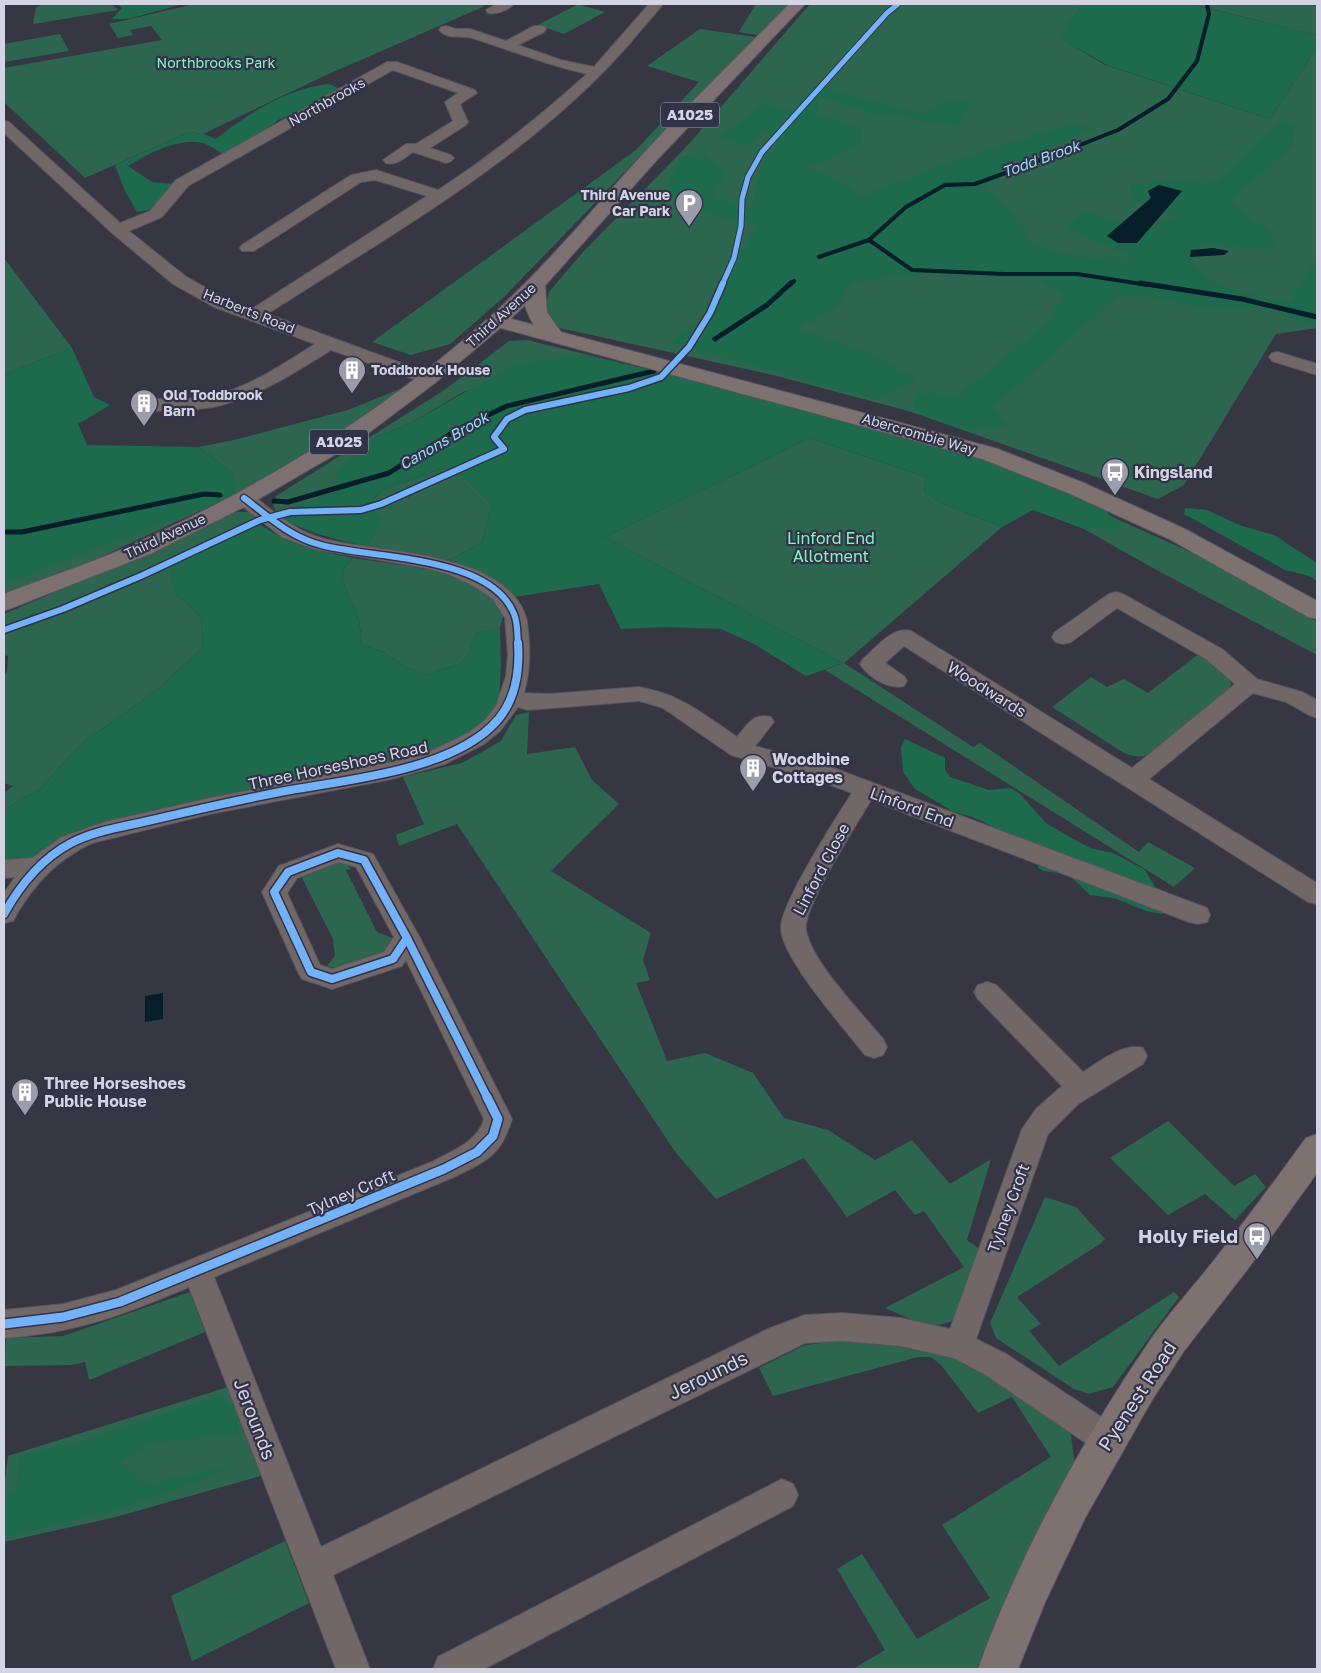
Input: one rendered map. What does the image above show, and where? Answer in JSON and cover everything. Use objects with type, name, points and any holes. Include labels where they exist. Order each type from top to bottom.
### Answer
[{"type":"main road","name":"Third Avenue","points":[[4,603],[142,548],[244,498],[347,438],[428,378],[497,321],[535,286],[650,157],[797,4]]},
{"type":"street","points":[[493,10],[507,4]]},
{"type":"street","points":[[254,315],[471,175],[520,138],[561,105],[597,72],[656,4]]},
{"type":"street","points":[[508,45],[540,29]]},
{"type":"street","points":[[446,30],[455,33],[470,33],[557,63],[597,72]]},
{"type":"street","name":"Northbrooks","points":[[118,230],[156,214],[182,183],[392,65],[470,93],[452,102],[461,122],[418,149],[411,147],[391,160]]},
{"type":"street","name":"Harberts Road","points":[[4,125],[118,230],[179,280],[220,303],[428,378]]},
{"type":"street","points":[[418,149],[446,158]]},
{"type":"street","points":[[248,248],[357,178],[376,175],[439,195]]},
{"type":"street","points":[[535,286],[534,304],[538,318],[552,334]]},
{"type":"street","name":"Abercrombie Way","points":[[497,321],[552,334],[990,454],[1076,488],[1177,534],[1317,611]]},
{"type":"street","points":[[147,404],[197,403],[223,398],[269,379],[329,343]]},
{"type":"street","points":[[1278,357],[1317,370]]},
{"type":"street","name":"Three Horseshoes Road","points":[[4,914],[20,886],[38,867],[54,853],[84,837],[186,811],[391,771],[432,760],[480,737],[493,726],[512,698],[519,679],[516,618],[513,610],[492,587],[474,576],[440,565],[321,545],[304,539],[289,533],[244,498]]},
{"type":"street","points":[[1063,637],[1116,599],[1214,654],[1249,684],[1294,697],[1317,710]]},
{"type":"street","name":"Woodwards","points":[[896,681],[871,664],[903,636],[1317,895]]},
{"type":"street","points":[[1134,780],[1249,684]]},
{"type":"street","name":"Linford End","points":[[512,698],[528,702],[640,694],[656,697],[671,703],[739,749],[828,775],[1198,914]]},
{"type":"street","points":[[739,749],[763,722]]},
{"type":"street","name":"Linford Close","points":[[865,790],[793,920],[794,930],[803,956],[874,1047]]},
{"type":"street","name":"Tylney Croft","points":[[4,1324],[38,1322],[94,1312],[444,1169],[476,1152],[493,1136],[498,1120],[407,938],[364,860],[338,853],[288,872],[274,892],[311,972],[332,979],[393,959],[407,938]]},
{"type":"street","points":[[4,869],[38,867]]},
{"type":"street","points":[[987,992],[1080,1087]]},
{"type":"street","name":"Tylney Croft","points":[[960,1345],[1036,1129],[1055,1106],[1080,1087],[1134,1056]]},
{"type":"street","name":"Pyenest Road","points":[[998,1669],[1016,1622],[1107,1439],[1165,1348],[1229,1268],[1317,1148]]},
{"type":"street","name":"Jerounds","points":[[197,1270],[353,1669]]},
{"type":"street","name":"Jerounds","points":[[313,1568],[779,1339],[805,1329],[842,1327],[900,1332],[960,1345],[995,1364],[1107,1439]]},
{"type":"street","points":[[450,1669],[782,1495]]},
{"type":"green space","points":[[44,4],[112,4],[118,10],[33,24],[36,7]]},
{"type":"green space","points":[[117,4],[183,4],[128,19],[112,19],[122,8]]},
{"type":"green space","name":"Northbrooks Park","points":[[194,4],[479,4],[485,6],[324,76],[203,134],[189,132],[85,178],[4,102],[4,68],[162,40],[151,26],[130,30],[133,35],[118,38],[109,24]]},
{"type":"green space","points":[[578,4],[605,12],[564,34],[538,25]]},
{"type":"green space","points":[[756,4],[788,4],[757,35],[739,32]]},
{"type":"green space","points":[[810,4],[1082,4],[1060,38],[1105,65],[1270,119],[1317,47],[1317,328],[1276,334],[1184,485],[1158,499],[912,412],[777,376],[551,326],[544,314],[549,292],[583,252],[688,145]]},
{"type":"green space","points":[[1082,4],[1190,4],[1317,35],[1317,47],[1270,119],[1109,66],[1059,38]]},
{"type":"green space","points":[[1191,4],[1317,4],[1317,35]]},
{"type":"green space","points":[[700,29],[755,37],[504,297],[450,344],[411,355],[372,342],[636,150],[699,82],[647,66]]},
{"type":"green space","points":[[60,34],[69,51],[4,62],[4,44]]},
{"type":"green space","points":[[329,84],[345,91],[338,96],[278,120],[258,137],[223,154],[206,144],[187,142],[155,151],[128,166],[152,182],[174,184],[164,207],[137,212],[125,191],[115,165],[189,132],[203,134],[216,139],[241,120],[283,97],[314,86]]},
{"type":"green space","points":[[816,86],[923,114],[952,98],[971,102],[958,127],[868,112],[821,97],[816,114],[862,130],[860,145],[808,167],[847,185],[862,196],[957,160],[1071,124],[1093,129],[1009,165],[985,189],[1018,221],[1033,245],[1077,257],[1136,259],[1067,228],[1080,212],[1154,229],[1174,216],[1132,200],[1130,186],[1173,180],[1215,183],[1281,121],[1295,125],[1292,146],[1230,202],[1269,231],[1278,249],[1198,244],[1193,262],[1213,282],[1246,294],[1290,302],[1317,257],[1317,327],[1261,306],[1206,309],[1152,296],[1117,296],[994,407],[1008,426],[966,431],[912,412],[916,393],[958,396],[1048,322],[1064,295],[1041,280],[965,272],[889,277],[851,283],[838,307],[804,325],[799,330],[874,355],[916,380],[877,400],[669,342],[713,315],[731,272],[757,225],[707,213],[664,194],[680,157],[702,154],[727,171],[711,198],[752,208],[761,165],[778,144],[766,127],[748,145],[718,138],[764,104],[790,111]]},
{"type":"green space","points":[[4,258],[72,348],[4,374]]},
{"type":"green space","points":[[527,340],[654,371],[584,355],[463,392],[411,423],[371,439],[340,490],[287,511],[277,512],[275,510],[274,500],[276,496],[443,391],[509,341]]},
{"type":"green space","points":[[72,348],[94,397],[110,405],[78,424],[87,445],[199,447],[235,475],[236,495],[4,584],[4,374]]},
{"type":"green space","points":[[584,355],[696,380],[977,455],[1098,503],[1123,529],[1084,529],[1033,510],[1002,527],[941,503],[924,492],[926,477],[810,438],[605,537],[843,663],[806,676],[754,644],[721,629],[666,627],[621,629],[599,584],[514,597],[497,584],[450,560],[482,542],[492,504],[452,465],[382,490],[370,503],[382,520],[373,537],[365,546],[319,534],[276,515],[340,490],[335,472],[371,439],[411,423],[514,364]]},
{"type":"green space","points":[[405,387],[350,427],[264,481],[92,561],[4,596],[4,584],[235,475],[199,447],[234,440],[348,410]]},
{"type":"green space","name":"Linford End Allotment","points":[[810,438],[926,477],[924,492],[941,503],[1002,527],[844,663],[973,747],[980,743],[1139,852],[1148,842],[1195,868],[1174,887],[825,670],[843,663],[605,537]]},
{"type":"green space","points":[[452,465],[492,504],[482,542],[450,560],[365,546],[373,537],[370,503],[382,490]]},
{"type":"green space","points":[[1185,508],[1207,510],[1239,525],[1274,535],[1317,563],[1317,581],[1309,576],[1285,570],[1184,514]]},
{"type":"green space","points":[[250,512],[263,521],[169,558],[175,593],[201,617],[203,647],[156,691],[80,745],[40,789],[4,810],[5,792],[13,786],[4,783],[4,674],[7,672],[8,656],[4,655],[4,614],[154,550],[229,514]]},
{"type":"green space","points":[[1110,516],[1195,554],[1317,621],[1317,655],[1151,567],[1084,529],[1122,529]]},
{"type":"green space","points":[[258,523],[292,541],[353,558],[344,568],[342,579],[359,620],[362,645],[384,652],[406,667],[425,675],[462,663],[470,651],[476,633],[500,627],[501,664],[499,700],[480,737],[414,760],[202,799],[4,867],[4,810],[40,789],[80,745],[156,691],[203,647],[201,617],[175,593],[169,558]]},
{"type":"green space","points":[[353,558],[438,571],[470,580],[480,586],[505,610],[500,627],[476,633],[470,651],[462,663],[425,675],[406,667],[384,652],[362,645],[359,620],[342,579],[344,568]]},
{"type":"green space","points":[[1200,653],[1229,673],[1231,685],[1219,699],[1150,754],[1137,756],[1124,753],[1052,707],[1091,677],[1107,687],[1124,679],[1148,693]]},
{"type":"green space","points":[[529,712],[527,754],[575,747],[592,780],[619,804],[551,871],[651,933],[643,960],[650,980],[636,983],[667,1061],[705,1053],[753,1073],[784,1118],[828,1130],[875,1160],[912,1140],[950,1184],[991,1159],[967,1240],[984,1252],[960,1319],[936,1326],[915,1321],[885,1308],[964,1267],[924,1211],[915,1215],[895,1190],[847,1217],[804,1158],[716,1199],[676,1153],[457,824],[399,846],[396,835],[424,824],[403,777],[462,763],[501,741],[516,715]]},
{"type":"green space","points":[[905,739],[945,758],[945,770],[950,777],[989,790],[1010,788],[1020,794],[1046,823],[1090,848],[1113,853],[1145,870],[1168,908],[1161,914],[1146,911],[1114,898],[1090,895],[1068,874],[1044,871],[1038,868],[1038,855],[994,827],[973,817],[954,812],[915,789],[903,772],[901,747]]},
{"type":"green space","points":[[343,862],[351,869],[346,870],[377,932],[397,940],[383,952],[365,961],[355,965],[336,967],[327,966],[335,956],[333,939],[301,876],[327,865]]},
{"type":"green space","points":[[1168,1121],[1234,1186],[1255,1174],[1266,1187],[1235,1220],[1205,1194],[1168,1215],[1110,1158]]},
{"type":"green space","points":[[1045,1197],[1076,1207],[1105,1239],[1017,1297],[1041,1324],[1029,1331],[1059,1366],[1174,1292],[1179,1297],[1113,1387],[1089,1394],[1074,1389],[996,1338],[990,1323]]},
{"type":"green space","points":[[190,1292],[205,1332],[89,1380],[85,1362],[71,1365],[5,1366],[6,1338],[63,1336]]},
{"type":"green space","points":[[849,1340],[930,1349],[984,1366],[1070,1428],[1075,1467],[980,1669],[853,1669],[885,1650],[837,1569],[862,1554],[917,1639],[990,1598],[942,1525],[1051,1457],[1012,1397],[978,1413],[941,1365],[931,1357],[918,1357],[773,1396],[759,1368],[805,1345]]},
{"type":"green space","points":[[232,1384],[267,1474],[116,1517],[4,1542],[4,1489],[8,1456],[225,1388]]},
{"type":"green space","points":[[218,1396],[233,1406],[240,1433],[149,1443],[122,1462],[139,1480],[155,1483],[240,1463],[212,1476],[154,1497],[94,1515],[4,1537],[4,1494],[16,1490],[19,1455],[81,1442]]},
{"type":"green space","points":[[285,1541],[309,1603],[192,1661],[171,1596]]},
{"type":"water","points":[[1159,185],[1182,191],[1137,243],[1118,243],[1107,236],[1151,198],[1148,191]]},
{"type":"water","points":[[1213,248],[1229,251],[1224,255],[1190,257],[1191,250]]},
{"type":"water","points":[[163,993],[163,1019],[145,1022],[145,996]]},
{"type":"waterway","name":"Todd Brook","points":[[869,240],[906,207],[945,185],[975,184],[1057,154],[1118,130],[1168,99],[1197,61],[1209,14],[1207,4]]},
{"type":"waterway","name":"Todd Brook","points":[[819,257],[869,240]]},
{"type":"waterway","points":[[869,240],[912,270],[1004,274],[1077,274],[1148,285]]},
{"type":"waterway","name":"Todd Brook","points":[[790,285],[794,281]]},
{"type":"waterway","name":"Todd Brook","points":[[715,339],[767,305],[791,283]]},
{"type":"waterway","points":[[1140,283],[1242,299],[1317,317]]},
{"type":"waterway","name":"Canons Brook","points":[[274,501],[288,502],[389,473],[455,431],[507,406],[654,371]]},
{"type":"waterway","name":"Canons Brook","points":[[4,532],[22,532],[204,494],[220,495]]},
{"type":"cycle path","points":[[4,630],[63,609],[143,575],[260,520],[290,512],[361,510],[381,504],[504,449],[494,437],[507,419],[525,410],[629,388],[661,377],[689,347],[710,313],[734,258],[741,226],[742,199],[748,177],[762,152],[887,13],[898,4]]},
{"type":"cycle path","points":[[4,914],[19,890],[37,868],[59,850],[84,837],[210,806],[415,765],[458,750],[476,739],[492,726],[506,708],[515,687],[519,654],[515,615],[500,594],[480,580],[427,562],[321,545],[289,533],[244,498]]},
{"type":"cycle path","points":[[4,1324],[63,1317],[120,1302],[444,1169],[477,1152],[493,1136],[498,1119],[407,938],[364,860],[338,853],[288,872],[274,892],[311,972],[332,979],[393,959],[407,938]]},
{"type":"place","name":"Third Avenue Car Park","points":[[689,227]]},
{"type":"place","name":"Toddbrook House","points":[[352,394]]},
{"type":"place","name":"Old Toddbrook Barn","points":[[144,427]]},
{"type":"place","name":"Kingsland","points":[[1115,496]]},
{"type":"place","name":"Woodbine Cottages","points":[[753,792]]},
{"type":"place","name":"Three Horseshoes Public House","points":[[25,1116]]},
{"type":"place","name":"Holly Field","points":[[1257,1260]]}]
